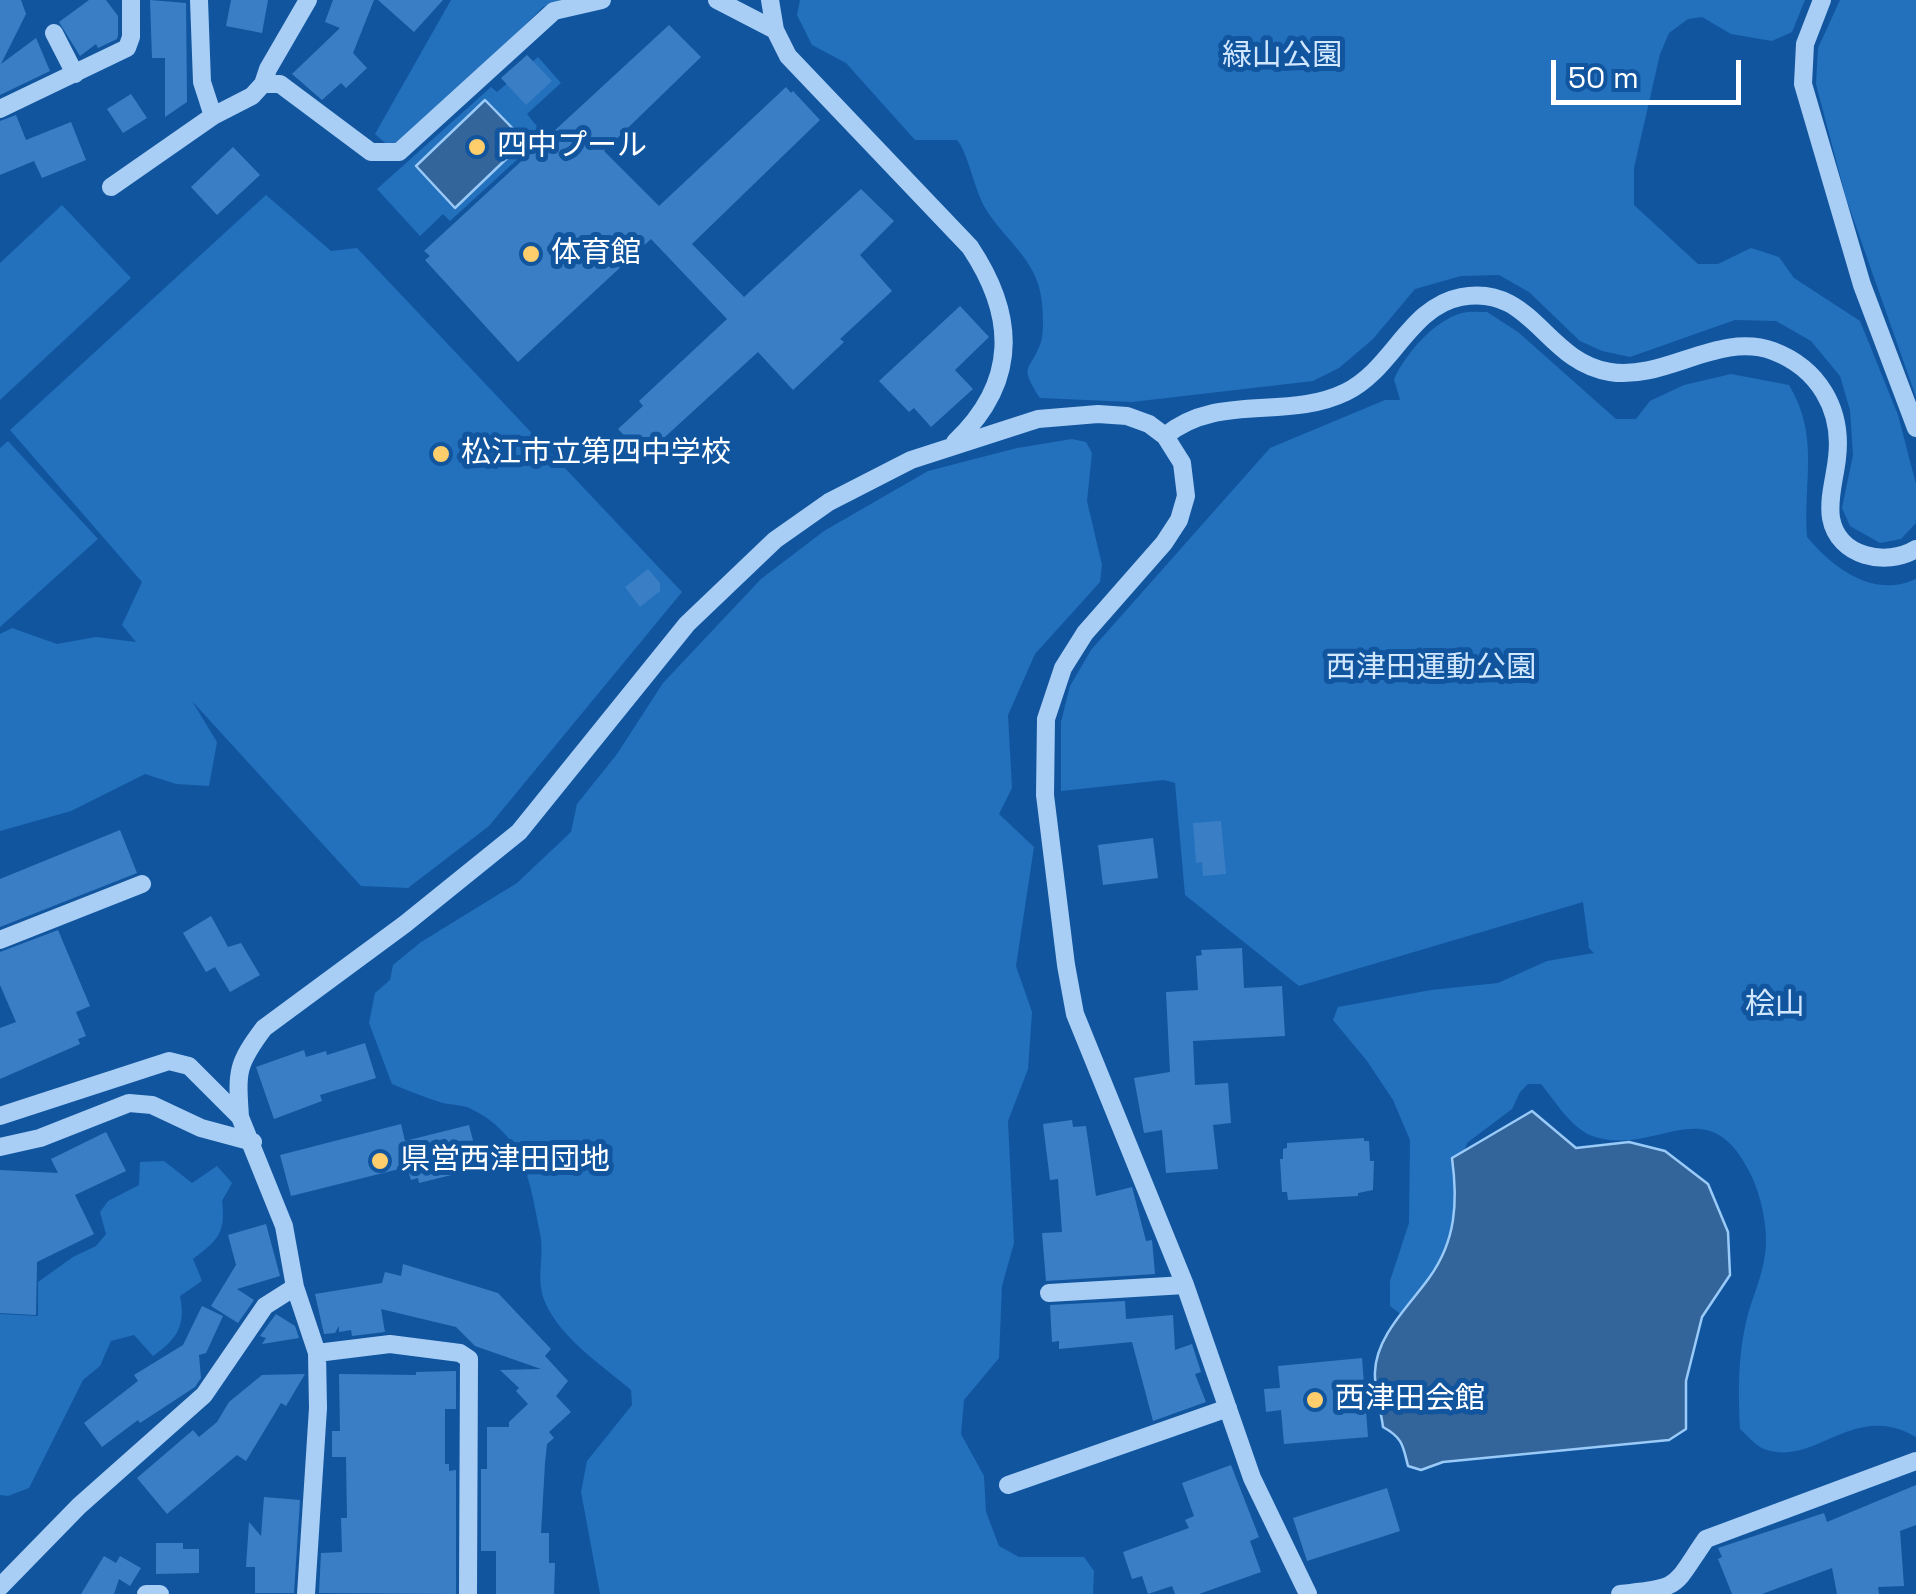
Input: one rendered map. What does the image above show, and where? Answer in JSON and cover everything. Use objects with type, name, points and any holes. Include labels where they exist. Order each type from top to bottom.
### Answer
[{"type":"street","points":[[0,109],[127,48],[131,37],[131,0]]},
{"type":"street","points":[[199,0],[202,82],[213,116]]},
{"type":"street","points":[[111,187],[213,116],[252,96],[264,84],[268,69],[308,0]]},
{"type":"street","points":[[264,84],[280,84],[370,152],[400,152],[554,11],[602,0]]},
{"type":"street","points":[[717,0],[775,30]]},
{"type":"street","points":[[770,0],[775,30],[788,56],[970,247],[990,276],[1000,305],[1002,361],[975,422],[951,446]]},
{"type":"street","points":[[1822,0],[1805,44],[1803,84],[1862,285],[1916,428]]},
{"type":"street","points":[[54,32],[75,74]]},
{"type":"street","points":[[1166,436],[1184,420],[1202,414],[1278,408],[1344,393],[1381,366],[1415,322],[1436,307],[1458,297],[1500,296],[1583,365],[1608,372],[1632,374],[1724,348],[1741,347],[1763,348],[1803,367],[1820,382],[1834,415],[1837,459],[1830,507],[1835,532],[1853,550],[1868,557],[1894,558],[1916,549]]},
{"type":"street","points":[[240,1116],[238,1072],[248,1049],[264,1028],[405,924],[519,832],[646,671],[731,579],[775,540],[875,476],[1006,428],[1072,414],[1127,416],[1150,424],[1166,436],[1182,464],[1186,496],[1179,520],[1094,622],[1063,668],[1046,720],[1044,760],[1066,965],[1076,1014],[1185,1285],[1270,1519],[1308,1594]]},
{"type":"street","points":[[0,940],[142,884]]},
{"type":"street","points":[[0,1116],[169,1061],[189,1066],[240,1116],[284,1226],[295,1287],[317,1353],[318,1408],[306,1594]]},
{"type":"street","points":[[0,1148],[40,1138],[128,1104],[152,1105],[201,1128],[252,1142]]},
{"type":"street","points":[[1050,1293],[1185,1285]]},
{"type":"street","points":[[0,1587],[79,1506],[204,1395],[265,1306],[295,1287]]},
{"type":"street","points":[[317,1353],[390,1344],[460,1353],[469,1360],[468,1594]]},
{"type":"street","points":[[1008,1485],[1228,1408]]},
{"type":"street","points":[[1620,1594],[1672,1586],[1691,1566],[1706,1539],[1916,1461]]},
{"type":"street","points":[[146,1594],[160,1594]]},
{"type":"green space","points":[[451,0],[562,0],[543,7],[434,116],[391,148],[375,134]]},
{"type":"green space","name":"緑山公園","points":[[800,0],[1805,0],[1792,32],[1772,41],[1731,34],[1702,17],[1688,19],[1669,33],[1660,54],[1634,168],[1634,205],[1698,264],[1718,264],[1751,248],[1779,257],[1794,278],[1860,321],[1898,415],[1916,484],[1916,523],[1901,539],[1880,543],[1850,526],[1842,508],[1853,455],[1850,410],[1840,376],[1811,341],[1776,321],[1735,320],[1630,357],[1580,341],[1529,292],[1499,275],[1461,276],[1415,289],[1373,339],[1339,368],[1313,381],[1132,402],[1040,398],[1028,373],[1042,338],[1043,312],[1035,275],[987,211],[961,146],[957,140],[915,140],[846,63],[812,45],[797,15]]},
{"type":"green space","points":[[1840,0],[1916,0],[1916,397],[1846,198],[1816,84],[1818,48]]},
{"type":"green space","name":"四中プール","points":[[538,57],[561,83],[527,114],[544,135],[450,221],[443,214],[420,236],[377,189],[491,87],[497,92]]},
{"type":"green space","points":[[266,195],[331,251],[357,248],[682,592],[489,826],[408,888],[361,886],[192,701],[217,742],[209,786],[176,784],[145,774],[71,811],[0,831],[0,634],[12,628],[57,644],[96,637],[136,642],[122,625],[142,582],[10,430]]},
{"type":"green space","points":[[62,205],[131,278],[0,400],[0,263]]},
{"type":"green space","points":[[1465,312],[1487,312],[1518,332],[1616,419],[1636,419],[1650,401],[1684,385],[1731,374],[1789,385],[1799,404],[1807,441],[1807,537],[1842,569],[1870,583],[1900,584],[1916,579],[1916,1437],[1893,1428],[1873,1426],[1801,1450],[1783,1452],[1764,1449],[1740,1429],[1740,1362],[1766,1245],[1763,1213],[1750,1173],[1734,1148],[1717,1134],[1699,1129],[1618,1140],[1587,1134],[1565,1115],[1541,1084],[1528,1084],[1512,1109],[1467,1143],[1461,1161],[1460,1222],[1439,1272],[1403,1316],[1390,1306],[1390,1281],[1409,1223],[1410,1140],[1393,1100],[1333,1020],[1338,1007],[1431,990],[1498,983],[1547,961],[1594,953],[1589,948],[1583,902],[1299,986],[1185,895],[1175,783],[1164,780],[1061,791],[1061,722],[1070,686],[1091,650],[1270,448],[1385,400],[1400,400],[1394,379],[1422,340],[1451,317]]},
{"type":"green space","points":[[1072,439],[1086,442],[1092,453],[1087,501],[1102,565],[1100,582],[1035,654],[1008,715],[1012,788],[999,814],[1034,847],[1016,966],[1032,1012],[1028,1069],[1008,1121],[1014,1243],[1002,1286],[999,1358],[964,1400],[961,1434],[984,1476],[986,1512],[999,1546],[1019,1557],[1084,1557],[1094,1571],[1093,1594],[600,1594],[581,1492],[587,1461],[632,1405],[631,1390],[571,1339],[545,1302],[533,1196],[522,1162],[504,1133],[470,1108],[437,1101],[392,1084],[369,1023],[375,993],[390,980],[393,965],[421,942],[517,883],[571,832],[577,804],[617,754],[663,683],[761,579],[824,531],[928,471],[1017,448]]},
{"type":"green space","points":[[8,441],[98,539],[0,627],[0,448]]},
{"type":"green space","points":[[164,1161],[192,1183],[217,1166],[232,1183],[222,1201],[223,1221],[218,1235],[193,1259],[202,1281],[180,1296],[182,1316],[178,1331],[153,1356],[134,1335],[111,1341],[100,1366],[83,1380],[29,1488],[0,1495],[0,1314],[38,1316],[38,1282],[96,1246],[106,1234],[100,1212],[108,1201],[139,1185],[140,1162]]},
{"type":"shaded area","points":[[485,100],[525,141],[455,208],[416,166]]},
{"type":"shaded area","points":[[1532,1111],[1576,1148],[1629,1142],[1665,1151],[1708,1184],[1728,1232],[1730,1275],[1702,1317],[1686,1381],[1686,1429],[1669,1440],[1443,1462],[1421,1470],[1408,1466],[1401,1443],[1383,1427],[1375,1379],[1381,1346],[1445,1250],[1453,1221],[1452,1158]]},
{"type":"building","points":[[0,0],[21,0],[26,14],[1,64],[36,38],[50,71],[0,95]]},
{"type":"building","points":[[89,0],[106,0],[118,16],[118,35],[117,39],[98,48],[96,44],[80,56],[59,22]]},
{"type":"building","points":[[150,0],[186,3],[187,102],[165,117],[165,58],[152,58]]},
{"type":"building","points":[[231,0],[268,0],[262,33],[226,26]]},
{"type":"building","points":[[333,0],[374,0],[353,53],[367,68],[346,88],[341,83],[322,100],[292,74],[340,28],[325,22]]},
{"type":"building","points":[[378,0],[443,0],[414,32]]},
{"type":"building","points":[[669,25],[701,57],[604,151],[659,206],[786,87],[820,120],[692,244],[744,297],[861,189],[894,221],[860,255],[892,291],[793,390],[758,352],[644,456],[618,429],[643,406],[639,401],[727,319],[651,239],[518,362],[425,260],[430,256],[424,251]]},
{"type":"building","points":[[527,55],[552,81],[526,105],[501,78]]},
{"type":"building","points":[[131,94],[147,118],[123,133],[107,109]]},
{"type":"building","points":[[16,115],[26,140],[71,122],[86,160],[42,178],[34,161],[0,175],[0,121]]},
{"type":"building","points":[[233,147],[260,175],[217,215],[191,187]]},
{"type":"building","points":[[960,306],[989,337],[955,370],[973,389],[931,427],[914,408],[909,412],[879,381]]},
{"type":"building","points":[[648,569],[660,583],[660,591],[640,607],[625,587]]},
{"type":"building","points":[[1221,821],[1226,874],[1203,876],[1202,862],[1196,863],[1193,823]]},
{"type":"building","points":[[120,830],[137,873],[0,927],[0,879]]},
{"type":"building","points":[[1153,838],[1158,878],[1103,885],[1098,845]]},
{"type":"building","points":[[211,916],[228,947],[241,943],[260,975],[230,992],[215,967],[206,972],[183,933]]},
{"type":"building","points":[[58,930],[90,1006],[76,1012],[86,1036],[78,1039],[80,1044],[0,1079],[0,1028],[16,1022],[0,985],[0,952]]},
{"type":"building","points":[[1242,948],[1244,988],[1282,986],[1285,1036],[1193,1041],[1195,1085],[1228,1083],[1231,1123],[1213,1125],[1218,1169],[1166,1173],[1162,1130],[1144,1133],[1134,1078],[1170,1072],[1166,992],[1198,990],[1196,956],[1202,955],[1201,950]]},
{"type":"building","points":[[365,1043],[376,1078],[320,1095],[322,1101],[274,1119],[256,1067],[304,1050],[306,1057],[326,1051],[327,1055]]},
{"type":"building","points":[[1072,1120],[1073,1127],[1086,1126],[1096,1196],[1132,1187],[1146,1241],[1152,1240],[1155,1274],[1046,1281],[1042,1233],[1062,1232],[1058,1179],[1050,1180],[1043,1124]]},
{"type":"building","name":"県営西津田団地","points":[[401,1124],[405,1141],[469,1125],[480,1168],[419,1183],[418,1178],[411,1180],[407,1167],[291,1196],[280,1155]]},
{"type":"building","points":[[106,1132],[126,1171],[75,1195],[94,1234],[37,1262],[36,1315],[0,1313],[0,1170],[58,1173],[51,1159]]},
{"type":"building","points":[[1364,1138],[1369,1141],[1370,1161],[1374,1161],[1373,1190],[1358,1196],[1288,1200],[1287,1192],[1282,1192],[1280,1159],[1287,1143]]},
{"type":"building","points":[[266,1224],[280,1276],[237,1289],[254,1300],[238,1323],[211,1306],[236,1265],[228,1235]]},
{"type":"building","points":[[403,1264],[498,1293],[551,1349],[545,1356],[568,1381],[556,1396],[571,1412],[549,1432],[554,1438],[547,1444],[545,1463],[541,1533],[549,1533],[549,1563],[555,1563],[554,1594],[496,1594],[496,1551],[481,1551],[481,1469],[487,1469],[487,1427],[509,1427],[509,1422],[528,1404],[516,1391],[519,1388],[500,1370],[541,1369],[475,1346],[456,1327],[381,1309],[385,1332],[352,1336],[351,1330],[339,1332],[339,1326],[335,1333],[324,1334],[315,1294],[382,1283],[385,1272],[401,1276]]},
{"type":"building","points":[[1125,1301],[1126,1319],[1173,1315],[1175,1350],[1192,1344],[1201,1372],[1195,1374],[1206,1402],[1153,1421],[1132,1342],[1059,1349],[1059,1341],[1052,1342],[1050,1305]]},
{"type":"building","points":[[202,1306],[223,1316],[206,1353],[199,1355],[201,1378],[195,1387],[140,1423],[138,1420],[102,1447],[84,1423],[138,1381],[134,1375],[183,1345]]},
{"type":"building","points":[[276,1314],[295,1326],[299,1338],[262,1344],[266,1338],[260,1336]]},
{"type":"building","name":"西津田会館","points":[[1362,1358],[1368,1437],[1284,1444],[1281,1410],[1266,1412],[1264,1389],[1280,1388],[1278,1366]]},
{"type":"building","points":[[456,1371],[456,1409],[445,1409],[445,1464],[449,1464],[449,1471],[456,1470],[456,1594],[319,1593],[321,1553],[342,1552],[341,1518],[347,1518],[346,1457],[332,1457],[332,1431],[340,1431],[339,1374]]},
{"type":"building","points":[[305,1374],[286,1406],[281,1403],[246,1461],[237,1455],[167,1514],[137,1478],[193,1430],[199,1437],[217,1422],[229,1402],[262,1375]]},
{"type":"building","points":[[1231,1465],[1259,1537],[1250,1541],[1261,1572],[1199,1594],[1175,1594],[1172,1586],[1148,1594],[1142,1576],[1132,1579],[1123,1552],[1189,1528],[1185,1520],[1194,1516],[1182,1483]]},
{"type":"building","points":[[1916,1485],[1916,1525],[1900,1531],[1904,1586],[1878,1587],[1879,1594],[1837,1594],[1832,1568],[1762,1594],[1732,1594],[1718,1559],[1722,1557],[1718,1548],[1824,1513],[1827,1522]]},
{"type":"building","points":[[1387,1488],[1400,1531],[1307,1561],[1293,1518]]},
{"type":"building","points":[[264,1497],[300,1500],[294,1593],[255,1593],[255,1567],[246,1567],[249,1522],[261,1536]]},
{"type":"building","points":[[156,1543],[183,1543],[183,1549],[199,1549],[199,1573],[156,1574]]},
{"type":"building","points":[[104,1556],[116,1563],[120,1556],[141,1568],[130,1586],[119,1579],[114,1594],[81,1594]]},
{"type":"place","name":"四中プール","points":[[477,147]]},
{"type":"place","name":"体育館","points":[[531,254]]},
{"type":"place","name":"松江市立第四中学校","points":[[441,454]]},
{"type":"place","name":"県営西津田団地","points":[[380,1161]]},
{"type":"place","name":"西津田会館","points":[[1315,1400]]},
{"type":"park label","name":"西津田運動公園","points":[[1431,669]]},
{"type":"park label","name":"桧山","points":[[1775,1006]]}]
